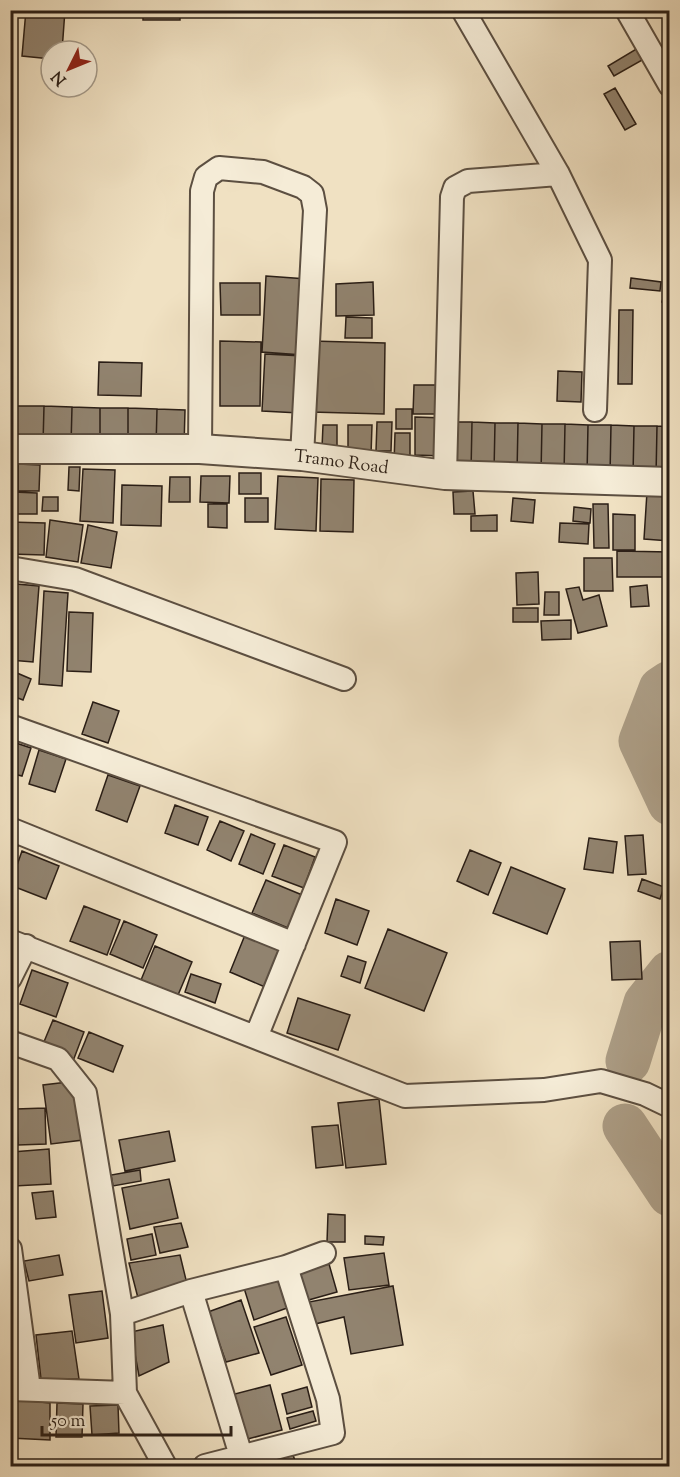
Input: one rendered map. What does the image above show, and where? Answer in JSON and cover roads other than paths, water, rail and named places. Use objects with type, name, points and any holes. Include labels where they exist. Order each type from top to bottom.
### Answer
[{"type":"street","points":[[463,10],[558,174],[600,260],[595,410]]},
{"type":"street","points":[[627,10],[669,84]]},
{"type":"street","points":[[200,449],[202,191],[206,177],[219,168],[262,172],[303,187],[312,194],[315,210],[302,456]]},
{"type":"street","points":[[445,475],[452,197],[455,188],[468,181],[558,174]]},
{"type":"street","name":"Tramo Road","points":[[10,449],[200,449],[302,456],[445,475],[669,482]]},
{"type":"street","points":[[10,568],[75,579],[344,679]]},
{"type":"street","points":[[10,726],[335,842],[256,1037]]},
{"type":"street","points":[[10,829],[294,944]]},
{"type":"street","points":[[10,978],[18,943],[405,1096],[544,1090],[601,1081],[645,1094],[669,1106]]},
{"type":"street","points":[[10,1042],[58,1059],[85,1093],[122,1314],[125,1393],[165,1467]]},
{"type":"street","points":[[10,1250],[20,1389],[125,1393]]},
{"type":"street","points":[[122,1314],[191,1291],[286,1268],[324,1253]]},
{"type":"street","points":[[205,1467],[333,1433],[328,1400],[286,1268]]},
{"type":"street","points":[[191,1291],[242,1459]]},
{"type":"waterway","points":[[670,683],[661,689],[641,741],[670,803]]},
{"type":"waterway","points":[[628,1061],[646,1003],[670,973]]},
{"type":"waterway","points":[[625,1126],[670,1194]]}]
